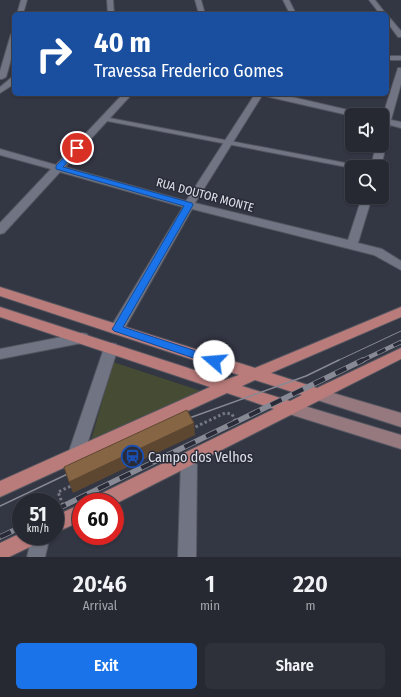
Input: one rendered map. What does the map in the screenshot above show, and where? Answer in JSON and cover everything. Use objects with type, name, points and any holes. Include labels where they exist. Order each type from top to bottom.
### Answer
[{"type":"main road","points":[[0,291],[316,394]]},
{"type":"main road","points":[[0,312],[291,408]]},
{"type":"main road","points":[[0,489],[227,386],[401,312]]},
{"type":"main road","points":[[120,493],[401,352]]},
{"type":"main road","points":[[0,552],[15,545]]},
{"type":"street","points":[[21,12],[24,0]]},
{"type":"street","points":[[110,0],[110,12]]},
{"type":"street","points":[[198,0],[201,12]]},
{"type":"street","points":[[286,0],[292,12]]},
{"type":"street","points":[[372,0],[382,12]]},
{"type":"street","points":[[389,21],[401,36]]},
{"type":"street","points":[[12,42],[1,77],[12,77]]},
{"type":"street","points":[[389,58],[401,58]]},
{"type":"street","points":[[388,108],[401,70]]},
{"type":"street","points":[[0,91],[12,82]]},
{"type":"street","points":[[0,230],[126,96]]},
{"type":"street","points":[[117,329],[189,205],[258,96]]},
{"type":"street","points":[[277,96],[345,112]]},
{"type":"street","points":[[389,122],[401,125]]},
{"type":"street","name":"RUA DOUTOR MONTE","points":[[0,152],[189,205],[378,252],[401,266]]},
{"type":"street","points":[[352,245],[365,204]]},
{"type":"street","points":[[0,354],[82,338]]},
{"type":"street","points":[[76,454],[111,348]]},
{"type":"street","points":[[316,394],[401,420]]},
{"type":"street","points":[[291,408],[401,442]]},
{"type":"street","points":[[187,557],[189,459]]},
{"type":"street","points":[[36,557],[39,545]]},
{"type":"lane","points":[[104,119],[345,165]]},
{"type":"path","points":[[191,429],[225,413],[232,414],[238,424]]},
{"type":"path","points":[[67,517],[58,492],[71,486]]},
{"type":"green space","points":[[113,362],[204,392],[91,441]]},
{"type":"building","points":[[187,410],[194,423],[69,482],[64,467]]},
{"type":"tram line","points":[[337,361],[401,331]]},
{"type":"tram line","points":[[181,421],[306,376],[339,360]]},
{"type":"tram line","points":[[0,506],[76,470]]},
{"type":"railway","points":[[361,361],[401,342]]},
{"type":"railway","points":[[64,506],[363,360]]},
{"type":"railway","points":[[0,537],[12,531]]},
{"type":"place","name":"Campo dos Velhos","points":[[132,457]]},
{"type":"route","points":[[77,148],[58,168],[189,205],[117,329],[214,361]]}]
